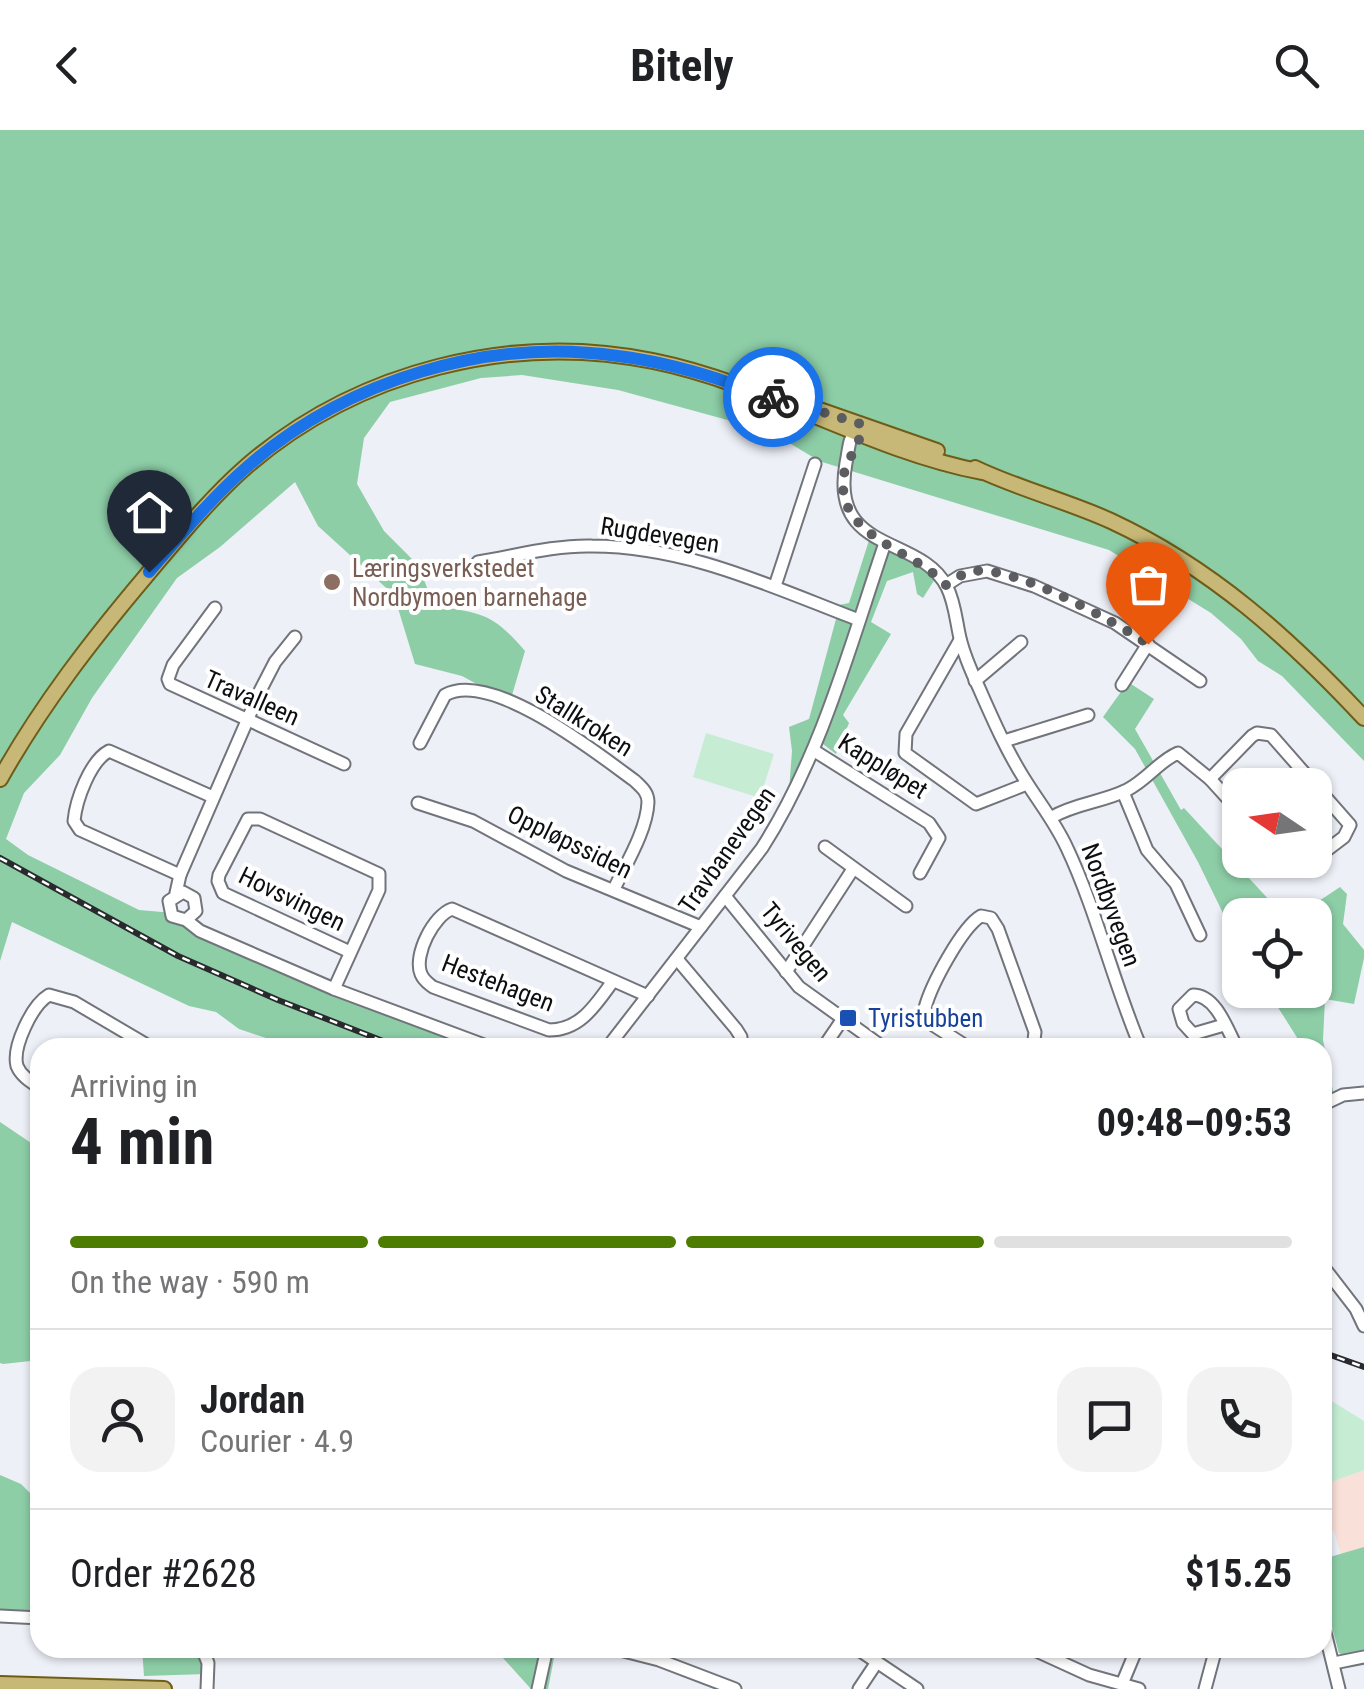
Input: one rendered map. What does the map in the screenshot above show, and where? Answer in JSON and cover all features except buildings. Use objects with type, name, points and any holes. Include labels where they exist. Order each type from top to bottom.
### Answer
[{"type":"main road","points":[[0,779],[58,685],[103,627],[205,507],[250,464],[281,440],[351,398],[399,379],[447,364],[544,352],[580,352],[650,361],[695,372],[859,430],[937,451],[1108,520],[1194,566],[1281,633],[1364,718]]},
{"type":"main road","points":[[0,1684],[164,1689]]},
{"type":"street","points":[[859,430],[848,458],[843,487],[848,509],[857,522],[885,543],[925,566],[946,585],[973,571],[1002,575],[1069,600],[1148,644],[1200,681]]},
{"type":"street","points":[[774,586],[816,464]]},
{"type":"street","name":"Travbanevegen","points":[[615,1038],[775,828],[813,750],[885,543]]},
{"type":"street","name":"Rugdevegen","points":[[478,562],[564,546],[610,546],[684,557],[774,586],[859,620]]},
{"type":"street","name":"Nordbyvegen","points":[[946,585],[960,640],[1004,741],[1052,816],[1080,876],[1137,1038]]},
{"type":"street","name":"Travalleen","points":[[215,608],[173,665],[168,679],[176,689],[344,764]]},
{"type":"street","points":[[295,637],[275,662],[247,722],[180,875],[176,893],[169,900],[169,911],[176,919],[186,920],[252,956],[466,1038]]},
{"type":"street","points":[[960,640],[906,734],[905,753],[976,804],[1028,784]]},
{"type":"street","points":[[976,680],[1021,642]]},
{"type":"street","points":[[1122,685],[1148,644]]},
{"type":"street","name":"Stallkroken","points":[[420,742],[445,694],[452,690],[487,694],[554,722],[635,780],[644,788],[648,802],[632,852],[614,889]]},
{"type":"street","points":[[1004,741],[1088,715]]},
{"type":"street","points":[[1210,778],[1252,736],[1263,732],[1271,735],[1300,768]]},
{"type":"street","name":"Kappløpet","points":[[813,750],[930,822],[939,838],[920,873]]},
{"type":"street","points":[[180,875],[80,830],[74,821],[76,808],[98,759],[109,751],[213,797]]},
{"type":"street","points":[[1052,816],[1123,792],[1146,780],[1166,759],[1178,753],[1222,792]]},
{"type":"street","points":[[1123,792],[1148,850],[1176,884],[1200,935]]},
{"type":"street","name":"Oppløpssiden","points":[[418,803],[473,821],[549,863],[701,928]]},
{"type":"street","points":[[1332,804],[1350,825],[1344,837],[1332,846]]},
{"type":"street","name":"Hovsvingen","points":[[334,988],[380,890],[379,874],[260,819],[248,819],[219,875],[222,893],[350,952]]},
{"type":"street","points":[[826,846],[906,906]]},
{"type":"street","points":[[786,972],[853,869]]},
{"type":"street","points":[[176,893],[194,898],[196,911],[186,920]]},
{"type":"street","name":"Tyrivegen","points":[[725,896],[809,996],[869,1038]]},
{"type":"street","name":"Hestehagen","points":[[613,981],[580,1021],[569,1028],[549,1030],[433,987],[422,975],[420,963],[436,920],[452,909],[648,996]]},
{"type":"street","points":[[953,1038],[930,1024],[925,1008],[933,986],[971,924],[981,916],[991,918],[998,928],[1034,1038]]},
{"type":"street","points":[[678,959],[741,1038]]},
{"type":"street","points":[[30,1080],[22,1074],[16,1058],[33,1009],[49,995],[74,1002],[135,1038]]},
{"type":"street","points":[[830,1038],[842,1020]]},
{"type":"street","points":[[1224,1025],[1231,1038]]},
{"type":"street","points":[[1332,1101],[1364,1094]]},
{"type":"street","points":[[1332,1278],[1356,1308],[1364,1326]]},
{"type":"street","points":[[0,1616],[30,1618]]},
{"type":"street","points":[[1332,1657],[1339,1689]]},
{"type":"street","points":[[1334,1662],[1364,1657]]},
{"type":"street","points":[[206,1658],[207,1689]]},
{"type":"street","points":[[538,1689],[545,1658]]},
{"type":"street","points":[[652,1658],[736,1689]]},
{"type":"street","points":[[871,1658],[918,1689]]},
{"type":"street","points":[[1051,1658],[1139,1689]]},
{"type":"street","points":[[1122,1684],[1132,1658]]},
{"type":"street","points":[[1205,1689],[1213,1658]]},
{"type":"street","points":[[859,1689],[877,1662]]},
{"type":"shaded area","points":[[1364,1470],[1364,1547],[1341,1554],[1332,1532],[1332,1481]]},
{"type":"green space","points":[[0,130],[1364,130],[1364,761],[1282,676],[1258,661],[1241,639],[1211,613],[1109,550],[815,463],[816,459],[771,432],[618,390],[522,375],[481,378],[390,402],[364,438],[357,484],[384,531],[418,565],[434,605],[485,617],[503,628],[525,651],[510,702],[462,676],[415,664],[394,595],[318,526],[295,482],[220,547],[177,578],[92,698],[60,755],[24,793],[6,839],[28,855],[139,910],[186,914],[244,950],[456,1038],[266,1038],[239,1029],[216,1012],[189,1006],[12,922],[0,961]]},
{"type":"green space","points":[[871,534],[923,560],[935,579],[923,598],[917,594],[913,572],[887,581],[871,622],[891,634],[843,715],[849,723],[836,754],[819,741],[788,804],[792,751],[789,727],[809,719],[839,608],[834,606],[849,603]]},
{"type":"green space","points":[[1128,682],[1154,699],[1135,729],[1181,810],[1184,808],[1222,849],[1222,878],[1249,878],[1267,898],[1222,898],[1222,911],[1135,749],[1103,717]]},
{"type":"green space","points":[[706,733],[774,754],[760,798],[693,777]]},
{"type":"green space","points":[[1340,887],[1347,894],[1343,924],[1364,950],[1354,1004],[1332,1000],[1332,898],[1324,898]]},
{"type":"green space","points":[[1278,1008],[1325,1008],[1323,1038],[1297,1038]]},
{"type":"green space","points":[[0,1122],[30,1142],[30,1361],[0,1363]]},
{"type":"green space","points":[[1332,1401],[1364,1421],[1364,1470],[1332,1482]]},
{"type":"green space","points":[[0,1475],[21,1484],[30,1493],[30,1614],[0,1613]]},
{"type":"green space","points":[[1364,1547],[1364,1654],[1349,1657],[1339,1653],[1332,1628],[1332,1556]]},
{"type":"green space","points":[[143,1658],[200,1658],[206,1674],[144,1676]]},
{"type":"green space","points":[[503,1658],[554,1658],[548,1689],[531,1689]]},
{"type":"railway","points":[[0,858],[178,956],[375,1038]]},
{"type":"railway","points":[[1332,1356],[1364,1367]]},
{"type":"way so far","points":[[773,397],[861,424],[862,435],[848,458],[843,480],[848,509],[864,528],[925,566],[946,585],[973,571],[1002,575],[1069,600],[1148,644]]},
{"type":"place","name":"Læringsverkstedet Nordbymoen barnehage","points":[[332,582]]},
{"type":"place","name":"Tyristubben","points":[[848,1018]]},
{"type":"route","points":[[149,572],[205,507],[281,440],[351,398],[425,370],[522,353],[580,352],[672,366],[773,397]]}]
